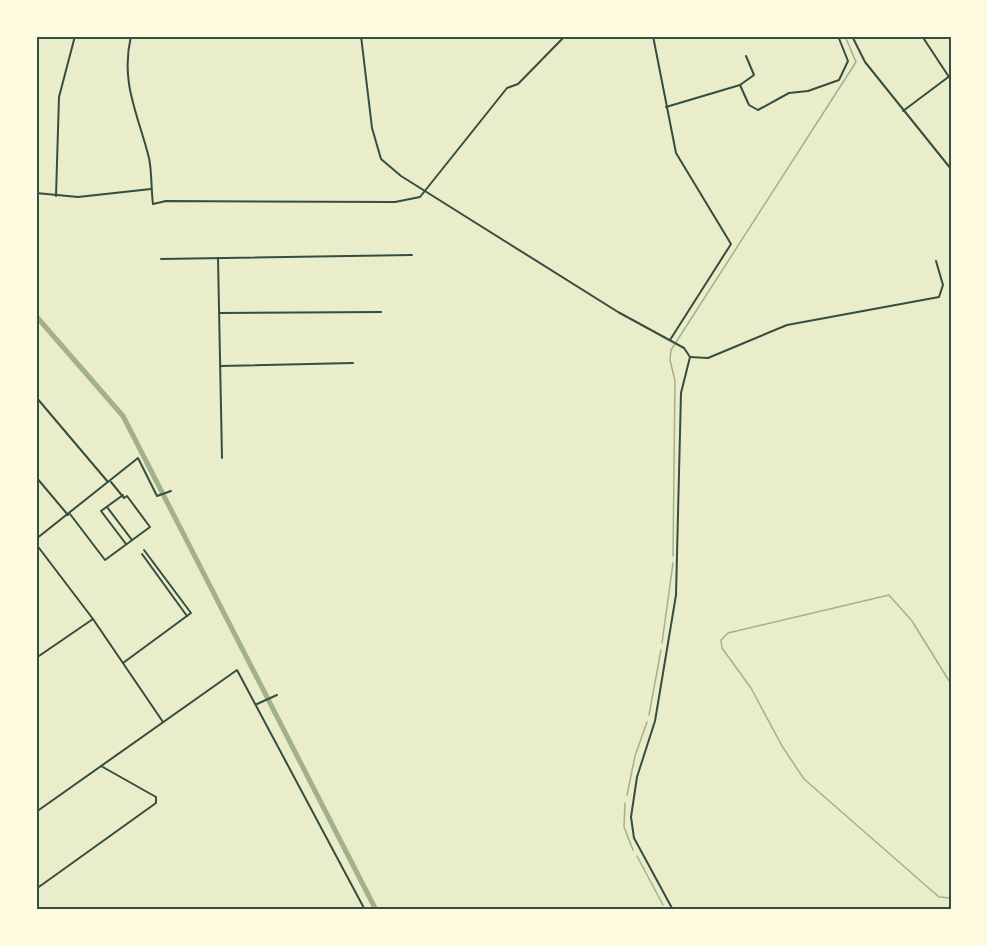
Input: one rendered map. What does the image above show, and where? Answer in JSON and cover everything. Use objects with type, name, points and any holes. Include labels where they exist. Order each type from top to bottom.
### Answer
[{"type":"street","points":[[56,196],[59,97],[75,36]]},
{"type":"street","points":[[131,36],[125,59],[137,124],[149,160],[153,204],[166,201],[395,202],[420,197],[507,88],[518,84],[565,36]]},
{"type":"street","points":[[361,36],[372,128],[381,159],[401,176],[427,190],[618,312],[671,341],[690,357],[708,358],[787,325],[939,297],[943,285],[936,261]]},
{"type":"street","points":[[653,36],[676,153],[731,244],[671,341]]},
{"type":"street","points":[[740,86],[749,105],[758,110],[789,93],[808,91],[839,80],[848,61],[838,36]]},
{"type":"street","points":[[852,36],[862,58],[951,169]]},
{"type":"street","points":[[903,111],[950,76],[922,36]]},
{"type":"street","points":[[666,107],[740,86],[754,75],[746,56]]},
{"type":"street","points":[[36,193],[78,197],[151,189]]},
{"type":"street","points":[[161,259],[412,255]]},
{"type":"street","points":[[218,258],[222,458]]},
{"type":"street","points":[[219,313],[381,312]]},
{"type":"street","points":[[673,910],[634,838],[631,817],[637,777],[655,721],[676,595],[681,393],[690,357]]},
{"type":"street","points":[[220,366],[353,363]]},
{"type":"street","points":[[36,398],[109,482],[124,498],[127,496],[150,527],[105,560],[36,477]]},
{"type":"street","points":[[36,539],[138,458],[157,496],[171,491]]},
{"type":"street","points":[[123,495],[101,511],[126,544]]},
{"type":"street","points":[[107,507],[132,540]]},
{"type":"street","points":[[36,544],[93,619],[163,722]]},
{"type":"street","points":[[123,663],[191,613],[144,550]]},
{"type":"street","points":[[142,554],[187,616]]},
{"type":"street","points":[[36,658],[93,619]]},
{"type":"street","points":[[36,812],[237,670],[365,910]]},
{"type":"street","points":[[257,704],[277,695]]},
{"type":"street","points":[[36,889],[156,803],[156,797],[101,766]]},
{"type":"waterway","points":[[673,556],[675,381],[670,360],[671,350],[856,62],[845,36]]},
{"type":"waterway","points":[[36,316],[123,416],[376,910]]},
{"type":"waterway","points":[[662,643],[673,563]]},
{"type":"waterway","points":[[951,684],[912,621],[889,595],[728,633],[721,640],[722,648],[751,688],[782,746],[804,779],[939,897],[951,898]]},
{"type":"waterway","points":[[649,715],[661,650]]},
{"type":"waterway","points":[[627,795],[635,756],[647,722]]},
{"type":"waterway","points":[[625,803],[624,827],[633,850]]},
{"type":"waterway","points":[[637,856],[663,905]]}]
